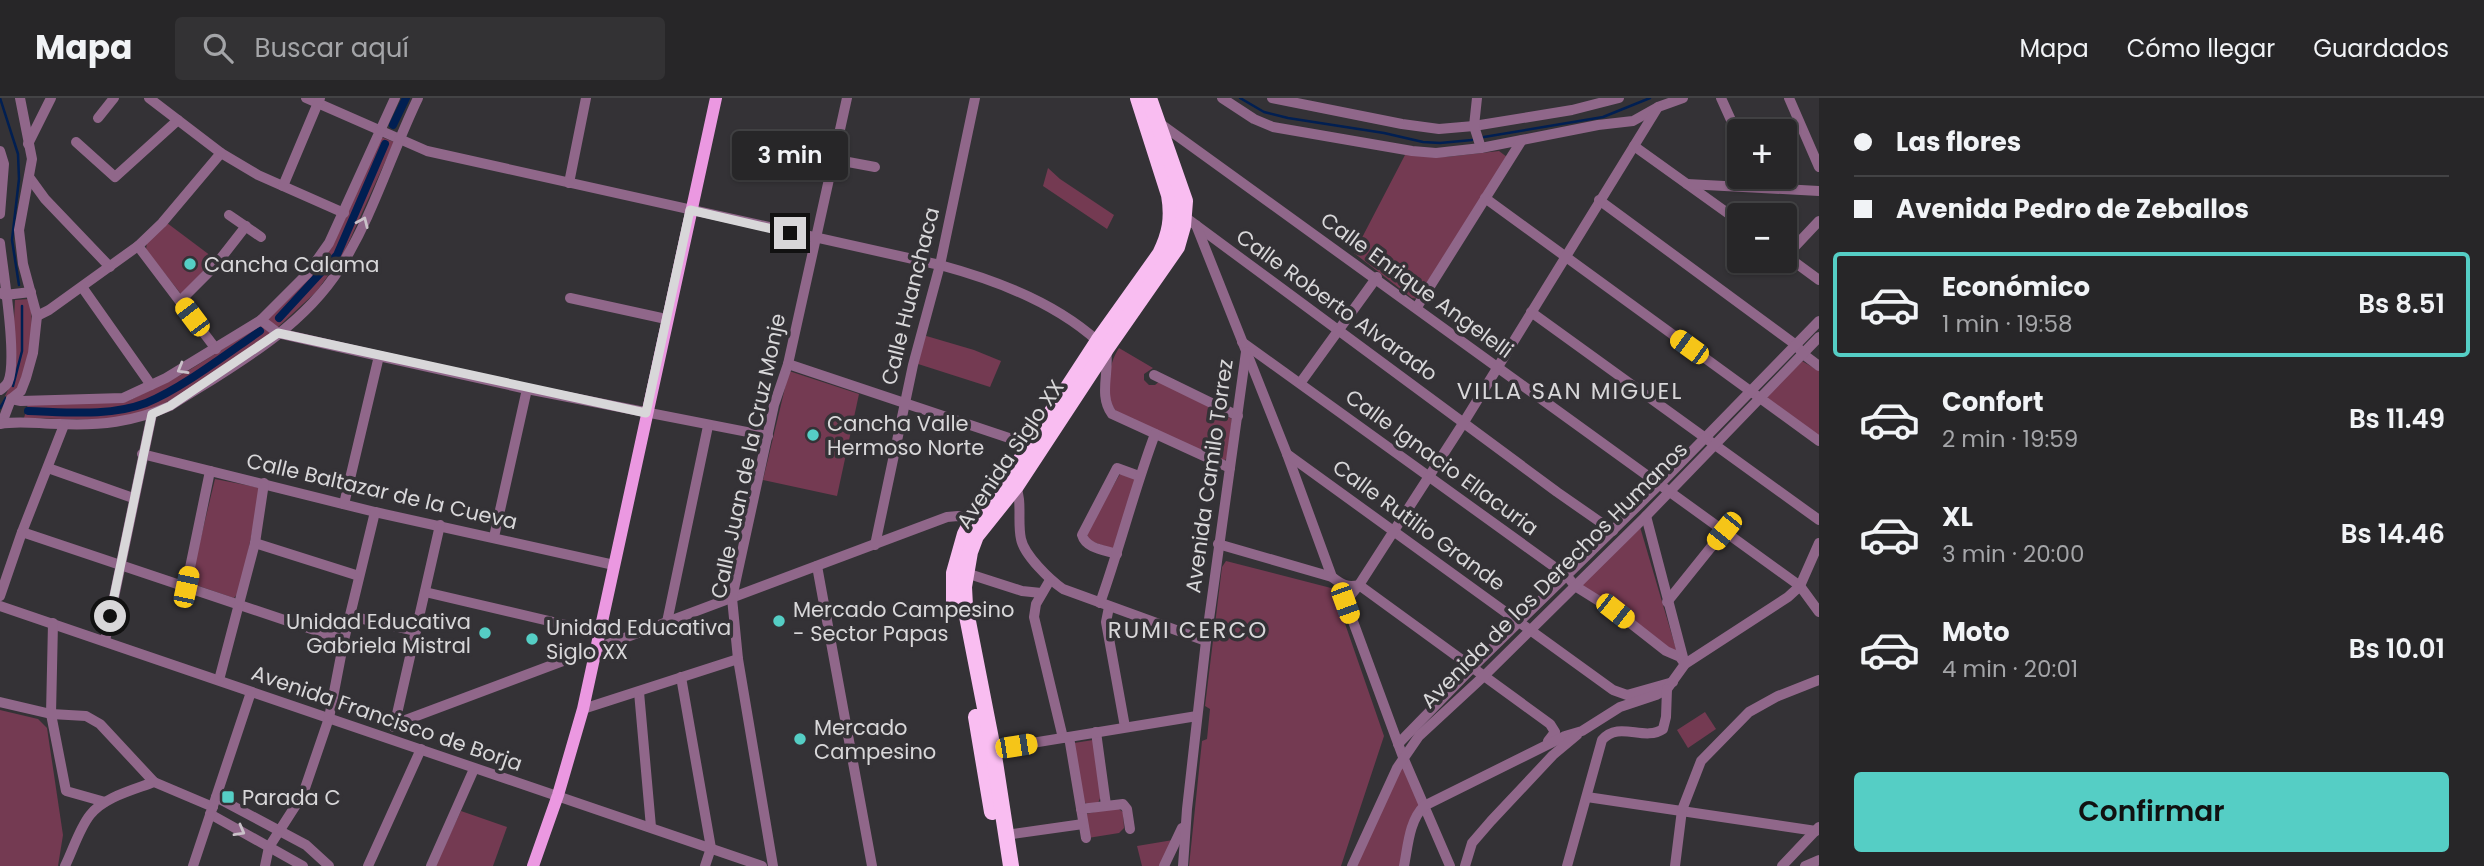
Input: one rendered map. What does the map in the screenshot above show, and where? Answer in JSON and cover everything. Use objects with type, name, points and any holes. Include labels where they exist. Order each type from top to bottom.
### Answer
[{"type":"highway","name":"Avenida Siglo XX","points":[[1138,98],[1169,195],[1184,219]]},
{"type":"highway","name":"Avenida Siglo XX","points":[[1011,866],[953,589],[958,556],[978,523],[1012,482],[1167,240],[1184,219],[1183,195],[1149,98]]},
{"type":"highway","name":"Avenida Siglo XX","points":[[1012,482],[1030,445],[1102,345]]},
{"type":"highway","name":"Avenida Siglo XX","points":[[978,523],[966,573],[965,606],[1001,866]]},
{"type":"main road","points":[[533,866],[558,795],[583,709],[716,98]]},
{"type":"street","points":[[1,424],[18,397],[33,354],[37,316],[23,264],[19,230],[32,159],[20,98]]},
{"type":"street","points":[[28,144],[51,98]]},
{"type":"street","points":[[98,118],[114,98]]},
{"type":"street","points":[[306,98],[319,101],[428,151],[940,265],[1006,285],[1070,321],[1102,345],[1108,360],[1105,394],[1112,414],[1230,468]]},
{"type":"street","points":[[18,397],[123,398],[216,349],[261,320],[320,257],[344,213],[395,98]]},
{"type":"street","points":[[1,424],[64,425],[125,421],[152,414],[170,406],[278,333],[317,297],[340,268],[418,98]]},
{"type":"street","points":[[569,183],[586,98]]},
{"type":"street","name":"Calle Juan de la Cruz Monje","points":[[773,866],[738,659],[732,597],[768,436],[788,364],[847,98]]},
{"type":"street","name":"Calle Huanchaca","points":[[875,545],[912,365],[940,265],[975,98]]},
{"type":"street","points":[[1222,98],[1254,119],[1273,127],[1436,153],[1481,148],[1598,125],[1633,121],[1658,107],[1683,98]]},
{"type":"street","points":[[1272,98],[1402,124],[1438,128],[1474,126],[1572,110],[1619,98]]},
{"type":"street","points":[[1477,98],[1474,126],[1481,148]]},
{"type":"street","points":[[1721,98],[1730,119]]},
{"type":"street","points":[[1789,98],[1819,167]]},
{"type":"street","points":[[155,100],[221,153],[282,186],[344,213]]},
{"type":"street","points":[[282,186],[319,101]]},
{"type":"street","points":[[1345,603],[1464,422],[1658,107]]},
{"type":"street","points":[[76,142],[115,177],[178,120]]},
{"type":"street","name":"Calle Enrique Angelelli","points":[[1155,120],[1377,277],[1496,367],[1800,586],[1819,612]]},
{"type":"street","points":[[1417,307],[1522,141]]},
{"type":"street","points":[[1634,146],[1727,212]]},
{"type":"street","points":[[0,151],[4,164],[0,214]]},
{"type":"street","points":[[37,316],[138,246],[162,223],[221,153]]},
{"type":"street","points":[[832,159],[875,167]]},
{"type":"street","points":[[29,177],[45,199],[110,267]]},
{"type":"street","points":[[1688,184],[1727,186]]},
{"type":"street","points":[[1780,189],[1819,191]]},
{"type":"street","points":[[1485,198],[1819,440]]},
{"type":"street","points":[[1599,200],[1819,366]]},
{"type":"street","points":[[229,215],[261,237]]},
{"type":"street","name":"Calle Roberto Alvarado","points":[[1184,219],[1613,531]]},
{"type":"street","name":"Avenida Camilo Torrez","points":[[1183,866],[1197,716],[1218,544],[1238,416],[1244,347],[1184,219]]},
{"type":"street","points":[[1797,243],[1819,221]]},
{"type":"street","points":[[180,301],[214,267],[246,226]]},
{"type":"street","points":[[0,243],[3,294],[11,336],[9,378],[1,388]]},
{"type":"street","points":[[138,246],[216,349]]},
{"type":"street","points":[[1797,264],[1819,280]]},
{"type":"street","points":[[1301,382],[1377,277]]},
{"type":"street","points":[[82,287],[151,385]]},
{"type":"street","points":[[3,294],[31,292]]},
{"type":"street","points":[[570,298],[666,319]]},
{"type":"street","points":[[1531,312],[1819,520]]},
{"type":"street","points":[[261,320],[278,333],[527,389],[768,436]]},
{"type":"street","name":"Avenida de los Derechos Humanos","points":[[1398,744],[1613,531],[1664,488],[1799,349],[1819,321]]},
{"type":"street","name":"Avenida de los Derechos Humanos","points":[[1799,349],[1819,337]]},
{"type":"street","points":[[1244,347],[1345,603],[1402,757],[1450,866]]},
{"type":"street","name":"Calle Ignacio Ellacuria","points":[[1244,347],[1301,382],[1567,576],[1575,586],[1615,611],[1685,664]]},
{"type":"street","points":[[344,504],[379,356]]},
{"type":"street","points":[[1255,373],[1271,362]]},
{"type":"street","points":[[788,364],[1030,445]]},
{"type":"street","points":[[1154,375],[1238,416]]},
{"type":"street","points":[[494,537],[527,389]]},
{"type":"street","points":[[16,423],[18,397]]},
{"type":"street","points":[[105,641],[152,414]]},
{"type":"street","points":[[0,596],[64,425]]},
{"type":"street","points":[[667,622],[708,426]]},
{"type":"street","points":[[1125,727],[1105,605],[1139,476],[1155,434]]},
{"type":"street","name":"Calle Baltazar de la Cueva","points":[[142,454],[375,512],[614,565]]},
{"type":"street","name":"Calle Rutilio Grande","points":[[1287,454],[1620,694],[1628,695],[1649,687],[1670,685]]},
{"type":"street","points":[[48,468],[133,498]]},
{"type":"street","points":[[1117,554],[1089,545],[1082,534],[1117,468],[1139,476]]},
{"type":"street","points":[[186,587],[210,471]]},
{"type":"street","points":[[1012,482],[1024,548],[1050,580],[1063,589],[1206,641]]},
{"type":"street","points":[[219,680],[255,543],[264,483]]},
{"type":"street","name":"Avenida de los Derechos Humanos","points":[[1352,866],[1402,757],[1434,720],[1485,675],[1646,516],[1664,488]]},
{"type":"street","points":[[265,866],[269,847],[303,794],[329,718],[344,640],[375,512]]},
{"type":"street","points":[[395,724],[947,517],[958,516],[978,523]]},
{"type":"street","points":[[1646,516],[1685,664]]},
{"type":"street","points":[[390,738],[440,525]]},
{"type":"street","points":[[1667,602],[1724,531]]},
{"type":"street","points":[[22,532],[344,640]]},
{"type":"street","points":[[255,543],[359,576]]},
{"type":"street","points":[[1465,866],[1472,843],[1553,755],[1581,731],[1620,707],[1656,695],[1670,685],[1685,664],[1788,597],[1800,586],[1819,543]]},
{"type":"street","points":[[1218,544],[1351,587],[1359,585],[1474,666],[1554,728],[1554,736],[1538,749]]},
{"type":"street","points":[[817,566],[872,866]]},
{"type":"street","points":[[966,573],[1022,591],[1041,593]]},
{"type":"street","points":[[1050,580],[1041,593],[1034,617],[1066,737],[1086,838]]},
{"type":"street","points":[[425,592],[600,633]]},
{"type":"street","name":"Avenida Francisco de Borja","points":[[0,606],[762,866]]},
{"type":"street","points":[[350,615],[416,631]]},
{"type":"street","points":[[53,624],[51,714],[66,791],[105,802]]},
{"type":"street","points":[[583,709],[738,659]]},
{"type":"street","points":[[681,677],[711,848],[705,866]]},
{"type":"street","points":[[1675,866],[1682,810],[1701,761],[1749,712],[1778,695],[1819,680]]},
{"type":"street","points":[[1566,866],[1602,740],[1611,732],[1653,734],[1663,730],[1670,685]]},
{"type":"street","points":[[192,866],[251,692]]},
{"type":"street","points":[[639,692],[651,827]]},
{"type":"street","points":[[0,702],[51,714],[86,716],[100,724],[154,782],[279,830],[314,851],[329,866]]},
{"type":"street","points":[[987,750],[1197,716]]},
{"type":"street","points":[[1404,866],[1413,824],[1424,806],[1565,736],[1581,731]]},
{"type":"street","points":[[1096,732],[1106,805]]},
{"type":"street","points":[[368,866],[421,749]]},
{"type":"street","points":[[431,866],[474,769]]},
{"type":"street","points":[[65,866],[90,815],[105,802],[154,782]]},
{"type":"street","points":[[1587,797],[1817,829]]},
{"type":"street","points":[[1081,809],[1120,803],[1126,806],[1130,829]]},
{"type":"street","points":[[213,806],[269,847],[303,866]]},
{"type":"street","points":[[1164,866],[1181,834],[1187,809]]},
{"type":"street","points":[[1006,835],[1083,824]]},
{"type":"street","points":[[1782,866],[1817,829]]},
{"type":"street","points":[[1805,866],[1819,860]]},
{"type":"shaded area","points":[[381,137],[394,142],[343,255],[316,292],[278,327],[267,320],[309,276]]},
{"type":"shaded area","points":[[1499,151],[1507,157],[1418,299],[1412,298],[1354,253],[1405,155],[1446,157]]},
{"type":"shaded area","points":[[1048,168],[1114,215],[1107,229],[1043,186]]},
{"type":"shaded area","points":[[167,223],[215,259],[181,294],[146,250],[147,242]]},
{"type":"shaded area","points":[[29,299],[32,324],[30,350],[23,375],[12,398],[5,396],[11,384],[15,300]]},
{"type":"shaded area","points":[[261,325],[271,333],[186,392],[149,410],[106,419],[24,418],[28,404],[128,401],[183,374]]},
{"type":"shaded area","points":[[923,335],[1001,361],[990,387],[915,363]]},
{"type":"shaded area","points":[[1119,348],[1153,368],[1144,374],[1144,380],[1149,385],[1160,381],[1232,419],[1227,458],[1224,461],[1117,412],[1110,398],[1109,380],[1112,363]]},
{"type":"shaded area","points":[[1802,361],[1819,371],[1819,436],[1768,399],[1768,394]]},
{"type":"shaded area","name":"Cancha Valle Hermoso Norte","points":[[789,371],[859,394],[837,496],[763,480]]},
{"type":"shaded area","points":[[1120,474],[1136,479],[1115,550],[1088,540],[1087,531]]},
{"type":"shaded area","points":[[215,479],[261,488],[240,591],[234,598],[190,583]]},
{"type":"shaded area","points":[[1640,527],[1676,649],[1676,655],[1577,584]]},
{"type":"shaded area","points":[[1226,561],[1331,588],[1334,592],[1384,736],[1341,866],[1189,866],[1202,741],[1207,739],[1210,709],[1205,706],[1222,567]]},
{"type":"shaded area","points":[[0,710],[38,719],[47,728],[63,835],[58,866],[0,866]]},
{"type":"shaded area","points":[[1705,712],[1716,729],[1688,748],[1677,730]]},
{"type":"shaded area","points":[[1093,740],[1101,796],[1098,803],[1087,804],[1083,801],[1074,743]]},
{"type":"shaded area","points":[[1402,763],[1421,806],[1400,866],[1355,866]]},
{"type":"shaded area","points":[[1116,807],[1123,812],[1124,828],[1119,833],[1088,838],[1086,814]]},
{"type":"shaded area","points":[[461,811],[507,827],[493,866],[435,866]]},
{"type":"shaded area","points":[[1173,840],[1160,866],[1142,866],[1137,846]]},
{"type":"waterway","points":[[0,98],[18,154],[19,179],[12,240],[19,285]]},
{"type":"waterway","points":[[393,125],[406,98]]},
{"type":"waterway","points":[[1240,98],[1264,112],[1288,118],[1423,142],[1472,140]]},
{"type":"waterway","points":[[1484,137],[1603,117],[1650,98]]},
{"type":"waterway","points":[[279,318],[337,255],[385,144]]},
{"type":"waterway","points":[[13,386],[22,351],[22,306]]},
{"type":"waterway","points":[[28,411],[102,412],[146,403],[189,380],[260,331]]},
{"type":"waterway","points":[[0,408],[6,398]]},
{"type":"place","name":"Cancha Calama","points":[[190,264]]},
{"type":"place","name":"Cancha Valle Hermoso Norte","points":[[813,435]]},
{"type":"place","name":"Mercado Campesino - Sector Papas","points":[[779,621]]},
{"type":"place","name":"Unidad Educativa Gabriela Mistral","points":[[485,633]]},
{"type":"place","name":"Unidad Educativa Siglo XX","points":[[532,639]]},
{"type":"place","name":"Mercado Campesino","points":[[800,739]]},
{"type":"place","name":"Parada C","points":[[228,797]]},
{"type":"district","name":"VILLA SAN MIGUEL","points":[[1570,391]]},
{"type":"district","name":"RUMI CERCO","points":[[1188,630]]},
{"type":"route","points":[[110,616],[152,414],[170,406],[278,333],[646,413],[690,210],[790,233]]}]
